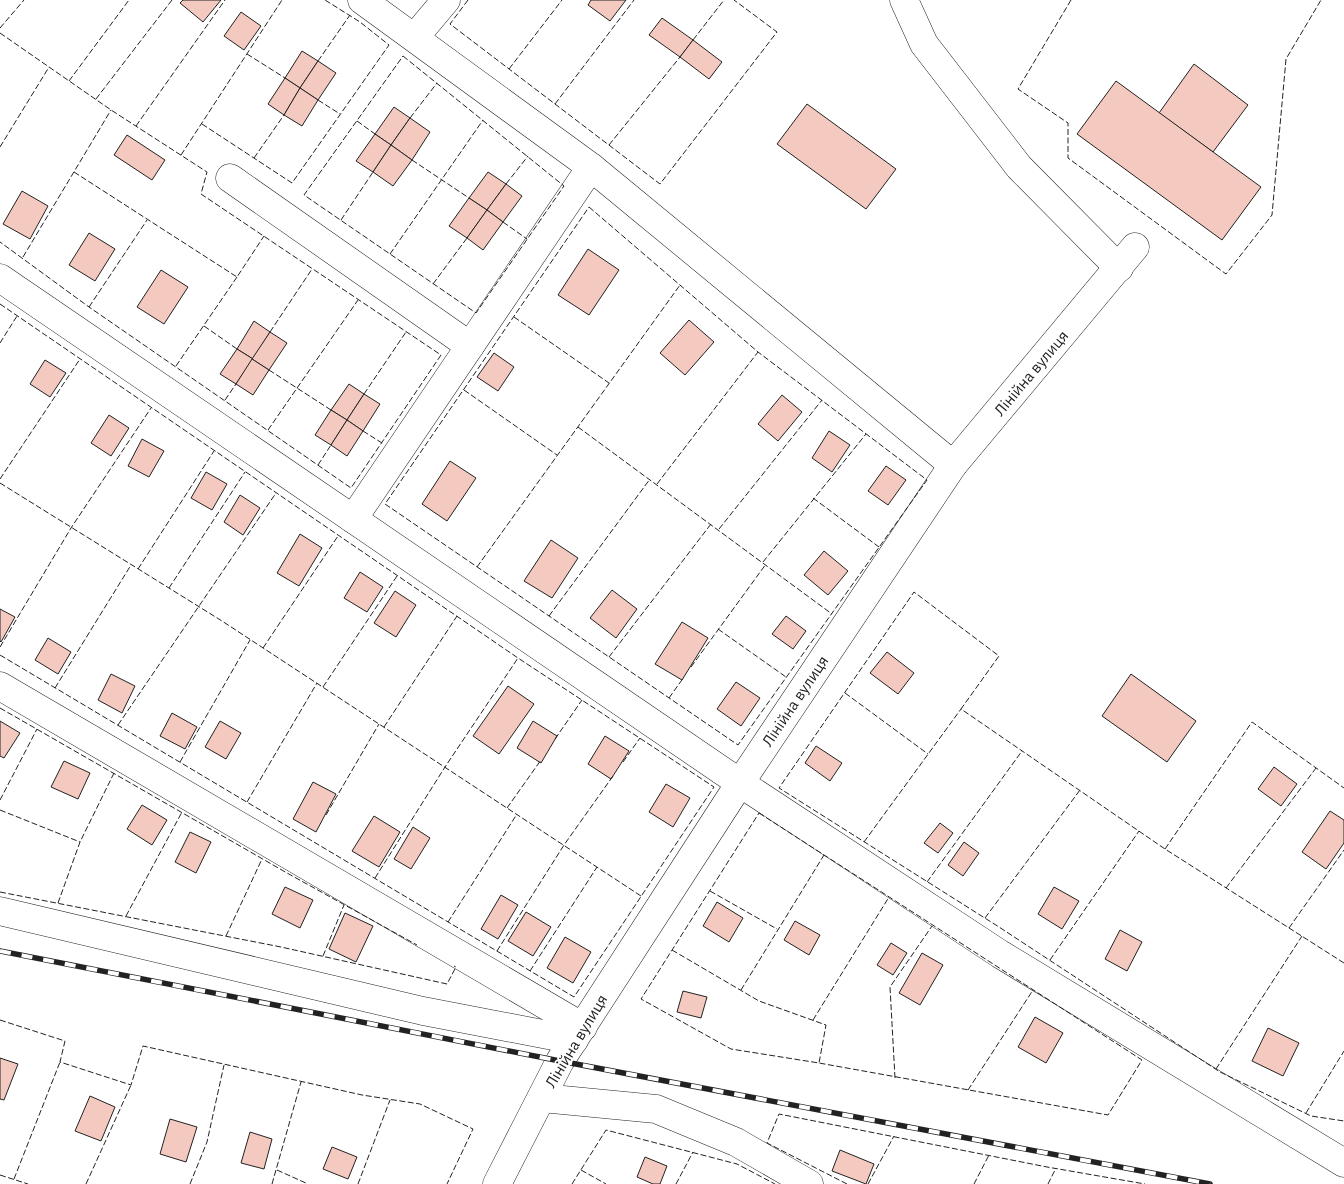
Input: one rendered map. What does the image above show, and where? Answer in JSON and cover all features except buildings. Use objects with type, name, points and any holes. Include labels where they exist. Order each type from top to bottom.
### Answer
[{"type":"street","points":[[362,0],[590,167],[953,465]]},
{"type":"street","points":[[415,37],[446,0]]},
{"type":"street","name":"Лінійна вулиця","points":[[497,1184],[560,1061],[740,783],[953,465],[1127,258],[1019,167],[924,44],[904,0]]},
{"type":"street","points":[[354,519],[590,167]]},
{"type":"street","points":[[230,178],[470,346]]},
{"type":"street","points":[[0,278],[740,783],[1000,954],[1344,1163]]},
{"type":"street","points":[[0,686],[579,1034]]},
{"type":"street","points":[[0,911],[423,1011],[579,1034]]},
{"type":"street","points":[[542,1098],[656,1110],[736,1142],[809,1184]]},
{"type":"railway","points":[[0,951],[560,1061],[1210,1184]]},
{"type":"fence","points":[[0,28],[24,0]]},
{"type":"fence","points":[[69,81],[129,0]]},
{"type":"fence","points":[[96,99],[172,0]]},
{"type":"fence","points":[[136,126],[225,0]]},
{"type":"fence","points":[[181,155],[282,0]]},
{"type":"fence","points":[[202,124],[292,183],[389,45],[360,22],[325,0]]},
{"type":"fence","points":[[468,0],[450,24],[660,184],[777,32],[734,0]]},
{"type":"fence","points":[[509,69],[562,0]]},
{"type":"fence","points":[[555,104],[634,0]]},
{"type":"fence","points":[[693,40],[724,0]]},
{"type":"fence","points":[[1071,0],[1018,89],[1068,123],[1068,158],[1226,274],[1272,215],[1286,59],[1321,0]]},
{"type":"fence","points":[[318,61],[350,15]]},
{"type":"fence","points":[[0,33],[111,110],[207,172],[201,194],[441,355],[351,488],[89,307],[0,242]]},
{"type":"fence","points":[[247,54],[285,78]]},
{"type":"fence","points":[[403,56],[564,186],[476,313],[304,195],[403,56]]},
{"type":"fence","points":[[609,145],[680,57]]},
{"type":"fence","points":[[0,147],[49,67]]},
{"type":"fence","points":[[410,118],[437,83]]},
{"type":"fence","points":[[318,100],[340,114]]},
{"type":"fence","points":[[23,257],[111,110]]},
{"type":"fence","points":[[254,158],[284,115]]},
{"type":"fence","points":[[390,254],[483,120]]},
{"type":"fence","points":[[357,121],[375,134]]},
{"type":"fence","points":[[506,184],[528,156]]},
{"type":"fence","points":[[412,160],[469,198]]},
{"type":"fence","points":[[74,172],[237,277],[264,236]]},
{"type":"fence","points":[[341,220],[373,172]]},
{"type":"fence","points":[[589,207],[758,352],[927,480],[738,745],[385,504],[589,207]]},
{"type":"fence","points":[[89,307],[147,220]]},
{"type":"fence","points":[[503,222],[527,239]]},
{"type":"fence","points":[[433,284],[467,238]]},
{"type":"fence","points":[[270,332],[312,269]]},
{"type":"fence","points":[[176,366],[237,277]]},
{"type":"fence","points":[[477,567],[680,285]]},
{"type":"fence","points":[[268,430],[358,300]]},
{"type":"fence","points":[[0,304],[518,658],[714,787],[574,997],[0,655]]},
{"type":"fence","points":[[0,343],[17,316]]},
{"type":"fence","points":[[514,317],[609,383]]},
{"type":"fence","points":[[204,326],[237,349]]},
{"type":"fence","points":[[364,394],[406,332]]},
{"type":"fence","points":[[657,484],[758,352]]},
{"type":"fence","points":[[0,479],[80,359]]},
{"type":"fence","points":[[269,370],[331,410]]},
{"type":"fence","points":[[225,400],[236,384]]},
{"type":"fence","points":[[464,390],[557,455]]},
{"type":"fence","points":[[719,529],[822,400]]},
{"type":"fence","points":[[0,647],[71,528],[151,408]]},
{"type":"fence","points":[[578,427],[832,614]]},
{"type":"fence","points":[[363,431],[382,443]]},
{"type":"fence","points":[[763,562],[866,434]]},
{"type":"fence","points":[[318,465],[331,445]]},
{"type":"fence","points":[[138,569],[214,451]]},
{"type":"fence","points":[[169,588],[245,472]]},
{"type":"fence","points":[[549,616],[650,479]]},
{"type":"fence","points":[[0,483],[222,621],[641,896]]},
{"type":"fence","points":[[118,725],[276,493]]},
{"type":"fence","points":[[813,498],[879,547]]},
{"type":"fence","points":[[609,657],[711,524]]},
{"type":"fence","points":[[263,648],[338,536]]},
{"type":"fence","points":[[691,667],[766,564]]},
{"type":"fence","points":[[55,688],[131,565]]},
{"type":"fence","points":[[323,687],[397,576]]},
{"type":"fence","points":[[1344,963],[1165,849],[961,709],[999,656],[914,592],[779,788],[999,927],[1220,1072],[1311,1116],[1344,1121]]},
{"type":"fence","points":[[384,727],[457,616]]},
{"type":"fence","points":[[718,629],[786,677]]},
{"type":"fence","points":[[180,762],[250,640]]},
{"type":"fence","points":[[375,878],[445,767],[518,658]]},
{"type":"fence","points":[[669,698],[684,677]]},
{"type":"fence","points":[[247,802],[317,683]]},
{"type":"fence","points":[[845,693],[928,754]]},
{"type":"fence","points":[[555,739],[582,700]]},
{"type":"fence","points":[[0,708],[287,873],[417,945]]},
{"type":"fence","points":[[864,842],[961,709]]},
{"type":"fence","points":[[1165,849],[1252,722],[1344,788]]},
{"type":"fence","points":[[326,815],[379,724]]},
{"type":"fence","points":[[0,800],[37,729]]},
{"type":"fence","points":[[623,762],[640,738]]},
{"type":"fence","points":[[927,882],[1022,751]]},
{"type":"fence","points":[[507,808],[541,760]]},
{"type":"fence","points":[[1226,888],[1316,768]]},
{"type":"fence","points":[[58,903],[80,842],[114,773]]},
{"type":"fence","points":[[497,951],[564,845],[613,776]]},
{"type":"fence","points":[[985,918],[1080,790]]},
{"type":"fence","points":[[0,810],[80,842]]},
{"type":"fence","points":[[126,916],[182,812]]},
{"type":"fence","points":[[759,813],[1142,1060],[1108,1115],[731,1049],[641,999],[759,813]]},
{"type":"fence","points":[[448,922],[517,814]]},
{"type":"fence","points":[[1050,960],[1139,831]]},
{"type":"fence","points":[[1289,928],[1344,850]]},
{"type":"fence","points":[[741,990],[824,855]]},
{"type":"fence","points":[[226,936],[262,859]]},
{"type":"fence","points":[[530,971],[597,867]]},
{"type":"fence","points":[[710,891],[777,929]]},
{"type":"fence","points":[[0,892],[281,947],[447,984],[456,967],[454,966]]},
{"type":"fence","points":[[813,1020],[889,897]]},
{"type":"fence","points":[[323,956],[344,905]]},
{"type":"fence","points":[[895,1078],[890,987],[932,926]]},
{"type":"fence","points":[[1216,1069],[1302,936]]},
{"type":"fence","points":[[672,950],[759,1001],[826,1025],[819,1063]]},
{"type":"fence","points":[[968,1090],[1033,990]]},
{"type":"fence","points":[[0,1020],[65,1041],[60,1062],[131,1085],[143,1046],[362,1095],[420,1104],[473,1129],[447,1184]]},
{"type":"fence","points":[[1306,1113],[1344,1051]]},
{"type":"fence","points":[[14,1179],[60,1062]]},
{"type":"fence","points":[[190,1184],[207,1142],[224,1065]]},
{"type":"fence","points":[[272,1184],[301,1082]]},
{"type":"fence","points":[[86,1184],[131,1085]]},
{"type":"fence","points":[[358,1184],[390,1100]]},
{"type":"fence","points":[[847,1184],[767,1143],[779,1114],[1047,1167],[1145,1184]]},
{"type":"fence","points":[[572,1184],[606,1130],[737,1164],[775,1184]]},
{"type":"fence","points":[[868,1184],[894,1136]]},
{"type":"fence","points":[[676,1184],[693,1152]]},
{"type":"fence","points":[[974,1184],[989,1155]]},
{"type":"fence","points":[[1048,1184],[1056,1168]]},
{"type":"fence","points":[[277,1170],[308,1184]]},
{"type":"fence","points":[[581,1170],[606,1184]]},
{"type":"fence","points":[[0,1175],[28,1184]]}]
